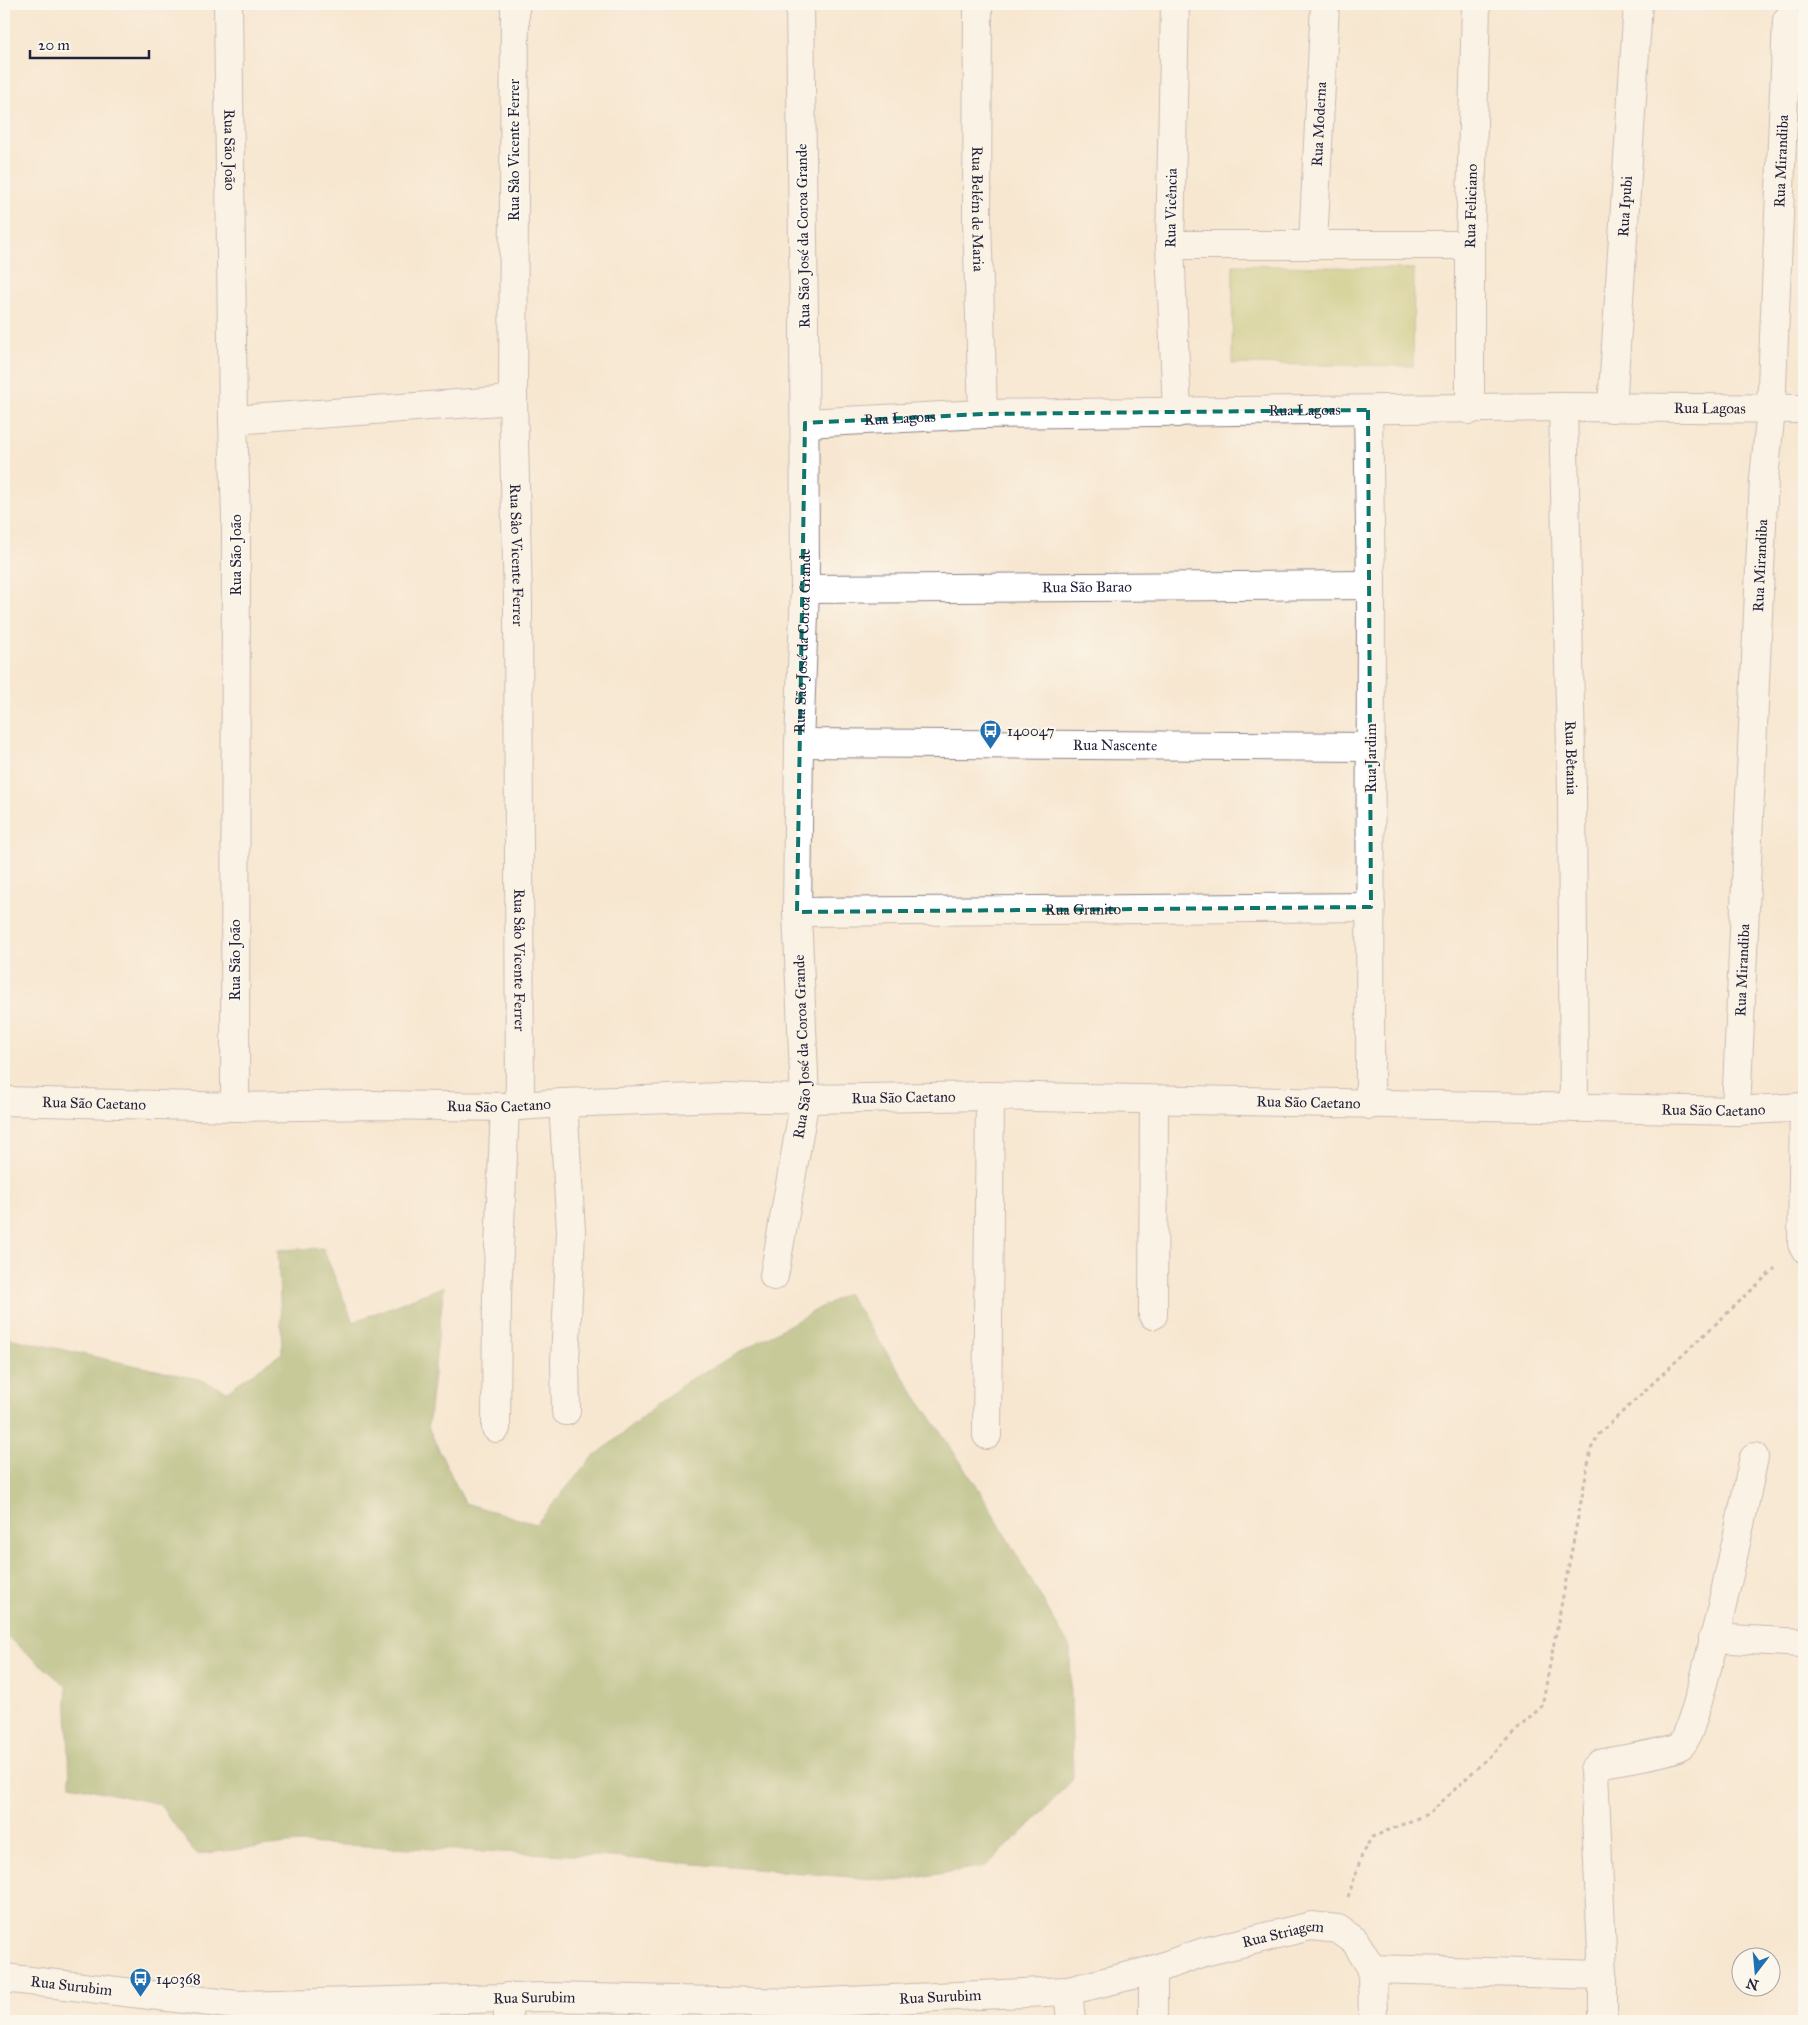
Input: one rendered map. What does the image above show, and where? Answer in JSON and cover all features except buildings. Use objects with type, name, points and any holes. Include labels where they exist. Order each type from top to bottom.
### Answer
[{"type":"street","name":"Rua São João","points":[[228,4],[236,518],[235,1106]]},
{"type":"street","name":"Rua Sâo Vicente Ferrer","points":[[496,1428],[497,1295],[513,1106],[518,612],[513,400],[515,4]]},
{"type":"street","name":"Rua São José da Coroa Grande","points":[[774,1276],[805,1099],[796,912],[799,743],[805,589],[800,4]]},
{"type":"street","name":"Rua Belém de Maria","points":[[978,4],[977,219],[983,414]]},
{"type":"street","name":"Rua Vicência","points":[[1175,4],[1170,245],[1177,412]]},
{"type":"street","name":"Rua Moderna","points":[[1313,244],[1325,4]]},
{"type":"street","name":"Rua Feliciano","points":[[1470,410],[1470,245],[1476,4]]},
{"type":"street","name":"Rua Ipubi","points":[[1612,408],[1638,4]]},
{"type":"street","points":[[1778,12],[1804,42]]},
{"type":"street","name":"Rua Mirandiba","points":[[1736,1111],[1764,478],[1771,410],[1778,12]]},
{"type":"street","points":[[1170,245],[1470,245]]},
{"type":"street","points":[[233,420],[513,400]]},
{"type":"street","name":"Rua Lagoas","points":[[805,423],[983,414],[1470,410],[1563,407],[1804,409]]},
{"type":"street","name":"Rua Bêtania","points":[[1563,407],[1572,791],[1574,1108]]},
{"type":"street","name":"Rua Jardim","points":[[1368,410],[1371,585],[1370,1105]]},
{"type":"street","name":"Rua São Barao","points":[[805,589],[1371,585]]},
{"type":"street","name":"Rua Nascente","points":[[799,743],[1371,747]]},
{"type":"street","name":"Rua Granito","points":[[796,912],[1371,907]]},
{"type":"street","points":[[988,1435],[990,1096]]},
{"type":"street","name":"Rua São Caetano","points":[[4,1101],[235,1106],[513,1106],[723,1097],[805,1099],[990,1096],[1736,1111],[1804,1107]]},
{"type":"street","points":[[1154,1100],[1154,1315]]},
{"type":"street","points":[[563,1103],[571,1231],[565,1361],[566,1411]]},
{"type":"street","points":[[1803,1246],[1804,1107]]},
{"type":"street","points":[[1603,2021],[1603,1975],[1594,1770],[1600,1764],[1674,1748],[1686,1740],[1699,1698],[1754,1457]]},
{"type":"street","points":[[1713,1638],[1804,1643]]},
{"type":"street","name":"Rua Striagem","points":[[1068,1991],[1153,1970],[1204,1952],[1311,1926],[1338,1928],[1355,1941],[1372,1969]]},
{"type":"street","points":[[1373,2021],[1372,1969],[1603,1975]]},
{"type":"street","points":[[1153,1970],[1153,2021]]},
{"type":"street","name":"Rua Surubim","points":[[4,1978],[237,2013],[508,2009],[803,2012],[1068,1991]]},
{"type":"street","points":[[1068,1991],[1071,2021]]},
{"type":"path","points":[[1338,1928],[1363,1852],[1372,1837],[1430,1813],[1542,1706],[1591,1449],[1599,1434],[1803,1246]]},
{"type":"highlighted area","points":[[1368,410],[1371,907],[797,912],[805,423],[983,414]]},
{"type":"green space","points":[[1233,265],[1414,269],[1413,366],[1232,364]]},
{"type":"green space","points":[[323,1248],[353,1322],[444,1286],[428,1427],[465,1503],[536,1524],[591,1459],[686,1382],[847,1293],[980,1491],[1070,1648],[1073,1779],[1030,1825],[986,1866],[897,1881],[612,1857],[298,1843],[196,1854],[159,1804],[70,1785],[66,1686],[4,1634],[4,1337],[198,1379],[227,1391],[282,1353],[278,1250]]},
{"type":"place","name":"140047","points":[[991,750]]},
{"type":"place","name":"140368","points":[[140,1998]]}]
